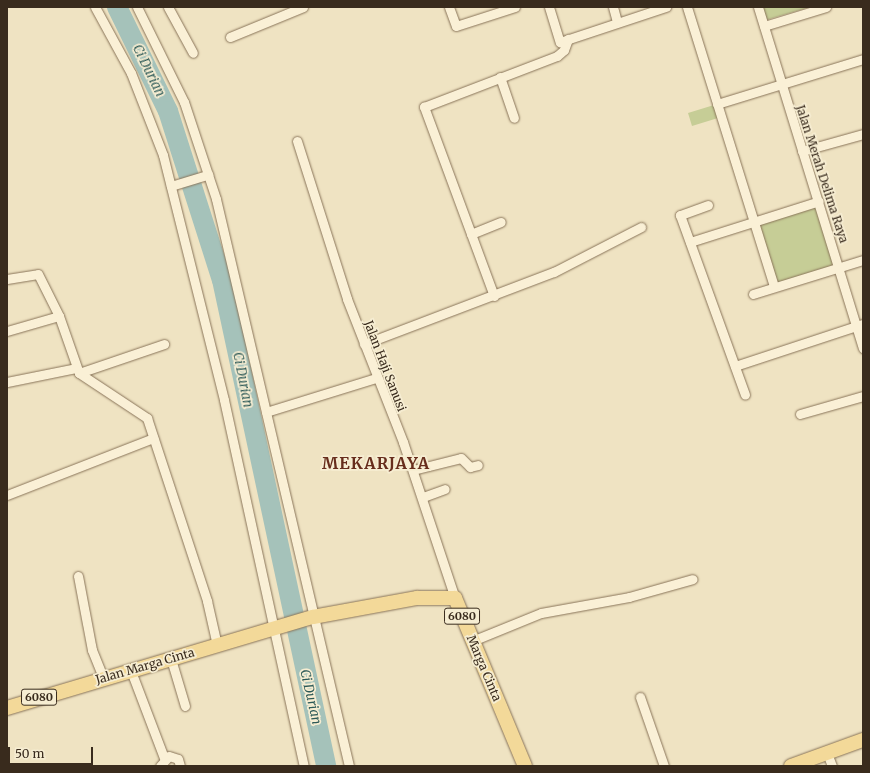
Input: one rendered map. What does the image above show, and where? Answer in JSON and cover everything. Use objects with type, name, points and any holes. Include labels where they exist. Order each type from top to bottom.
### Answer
[{"type":"main road","name":"6080","points":[[279,626],[309,618],[417,598],[455,598]]},
{"type":"main road","name":"Marga Cinta","points":[[455,598],[525,766]]},
{"type":"main road","name":"Jalan Marga Cinta","points":[[7,708],[279,626]]},
{"type":"main road","points":[[791,766],[863,740]]},
{"type":"street","points":[[95,7],[131,73],[175,185],[279,626],[304,766]]},
{"type":"street","points":[[137,7],[184,102],[266,412],[309,618],[349,766]]},
{"type":"street","points":[[168,7],[194,53]]},
{"type":"street","points":[[230,37],[303,7]]},
{"type":"street","points":[[450,7],[456,26],[516,7]]},
{"type":"street","points":[[548,7],[560,42],[666,7]]},
{"type":"street","points":[[613,7],[617,22]]},
{"type":"street","points":[[687,7],[755,221],[774,286]]},
{"type":"street","name":"Jalan Merah Delima Raya","points":[[758,7],[781,85],[839,267],[860,325],[863,348]]},
{"type":"street","points":[[764,26],[813,9],[826,7]]},
{"type":"street","points":[[494,296],[424,107],[557,56],[568,39]]},
{"type":"street","points":[[717,104],[863,59]]},
{"type":"street","points":[[500,77],[514,118]]},
{"type":"street","points":[[802,151],[863,134]]},
{"type":"street","name":"Jalan Haji Sanusi","points":[[297,141],[364,344],[423,497],[455,598]]},
{"type":"street","points":[[175,185],[204,176]]},
{"type":"street","points":[[690,242],[818,201]]},
{"type":"street","points":[[708,205],[680,215],[745,395]]},
{"type":"street","points":[[471,234],[501,222]]},
{"type":"street","points":[[364,344],[494,296],[587,257],[641,227]]},
{"type":"street","points":[[753,294],[774,286],[863,260]]},
{"type":"street","points":[[7,279],[38,274],[59,316],[78,370],[94,386],[145,416],[154,438],[207,600],[217,645]]},
{"type":"street","points":[[7,331],[59,316]]},
{"type":"street","points":[[735,366],[860,325]]},
{"type":"street","points":[[7,382],[78,370],[164,344]]},
{"type":"street","points":[[266,412],[376,378]]},
{"type":"street","points":[[800,414],[863,396]]},
{"type":"street","points":[[7,495],[154,438]]},
{"type":"street","points":[[413,470],[461,458],[470,467],[478,465]]},
{"type":"street","points":[[423,497],[445,489]]},
{"type":"street","points":[[78,576],[92,650],[104,679]]},
{"type":"street","points":[[472,641],[541,613],[629,597],[693,579]]},
{"type":"street","points":[[171,659],[185,706]]},
{"type":"street","points":[[131,671],[162,762],[174,757],[180,766]]},
{"type":"street","points":[[640,697],[664,766]]},
{"type":"street","points":[[826,753],[832,766]]},
{"type":"green space","points":[[762,7],[807,7],[807,8],[766,20]]},
{"type":"green space","points":[[714,105],[718,118],[692,126],[688,113]]},
{"type":"green space","points":[[816,206],[835,266],[776,284],[758,224]]},
{"type":"waterway","name":"Ci Durian","points":[[117,7],[168,111],[222,280],[326,766]]},
{"type":"district","name":"MEKARJAYA","points":[[376,463]]}]
